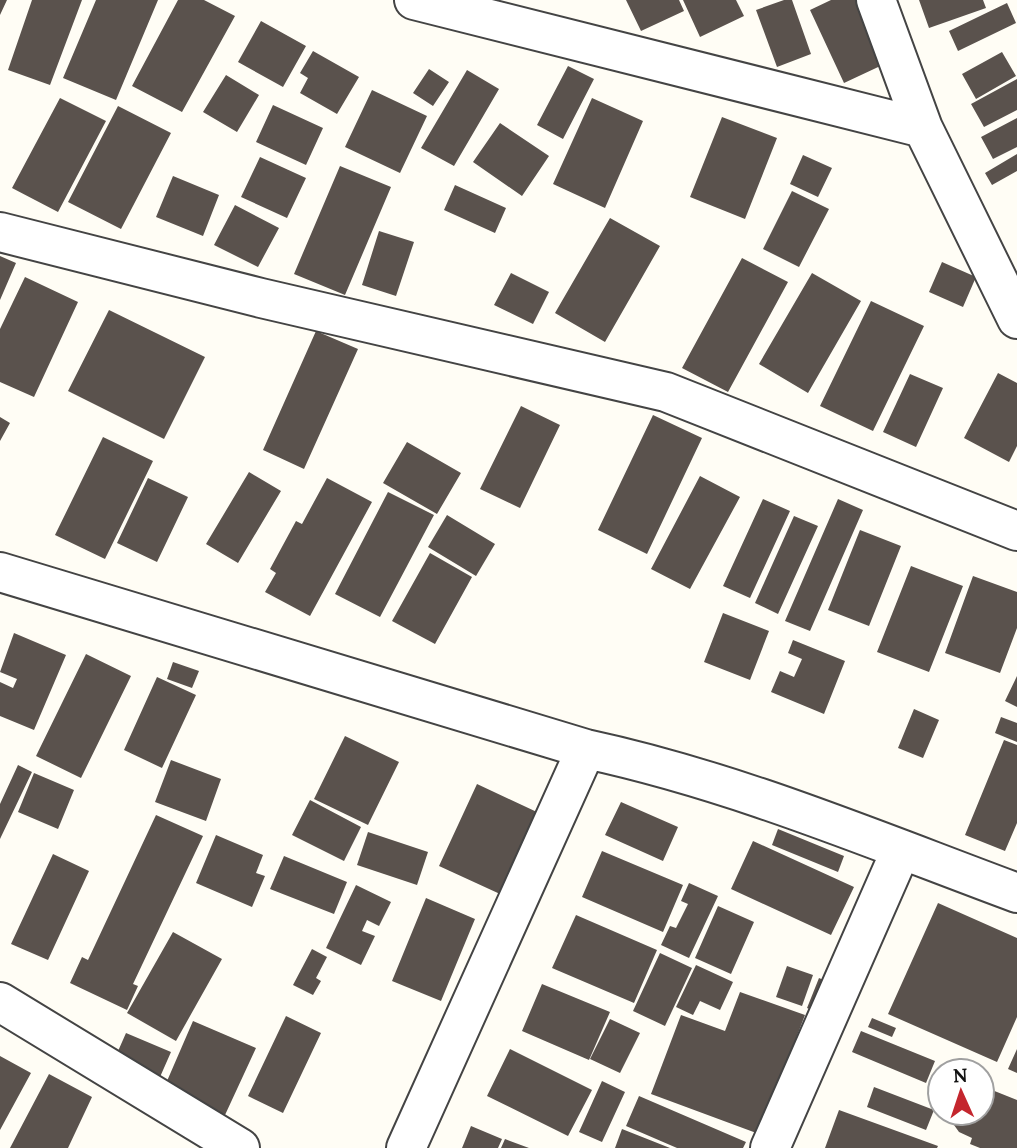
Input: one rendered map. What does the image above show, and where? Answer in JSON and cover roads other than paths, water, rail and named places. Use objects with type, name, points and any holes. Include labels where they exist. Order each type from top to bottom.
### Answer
[{"type":"street","points":[[414,0],[923,128]]},
{"type":"street","points":[[876,0],[923,128],[1017,319]]},
{"type":"street","points":[[0,232],[261,298],[666,392],[1017,531]]},
{"type":"street","points":[[0,572],[586,749],[663,766],[762,797],[1017,893]]},
{"type":"street","points":[[406,1148],[586,749]]},
{"type":"street","points":[[770,1148],[901,850]]},
{"type":"street","points":[[0,1002],[240,1148]]}]
